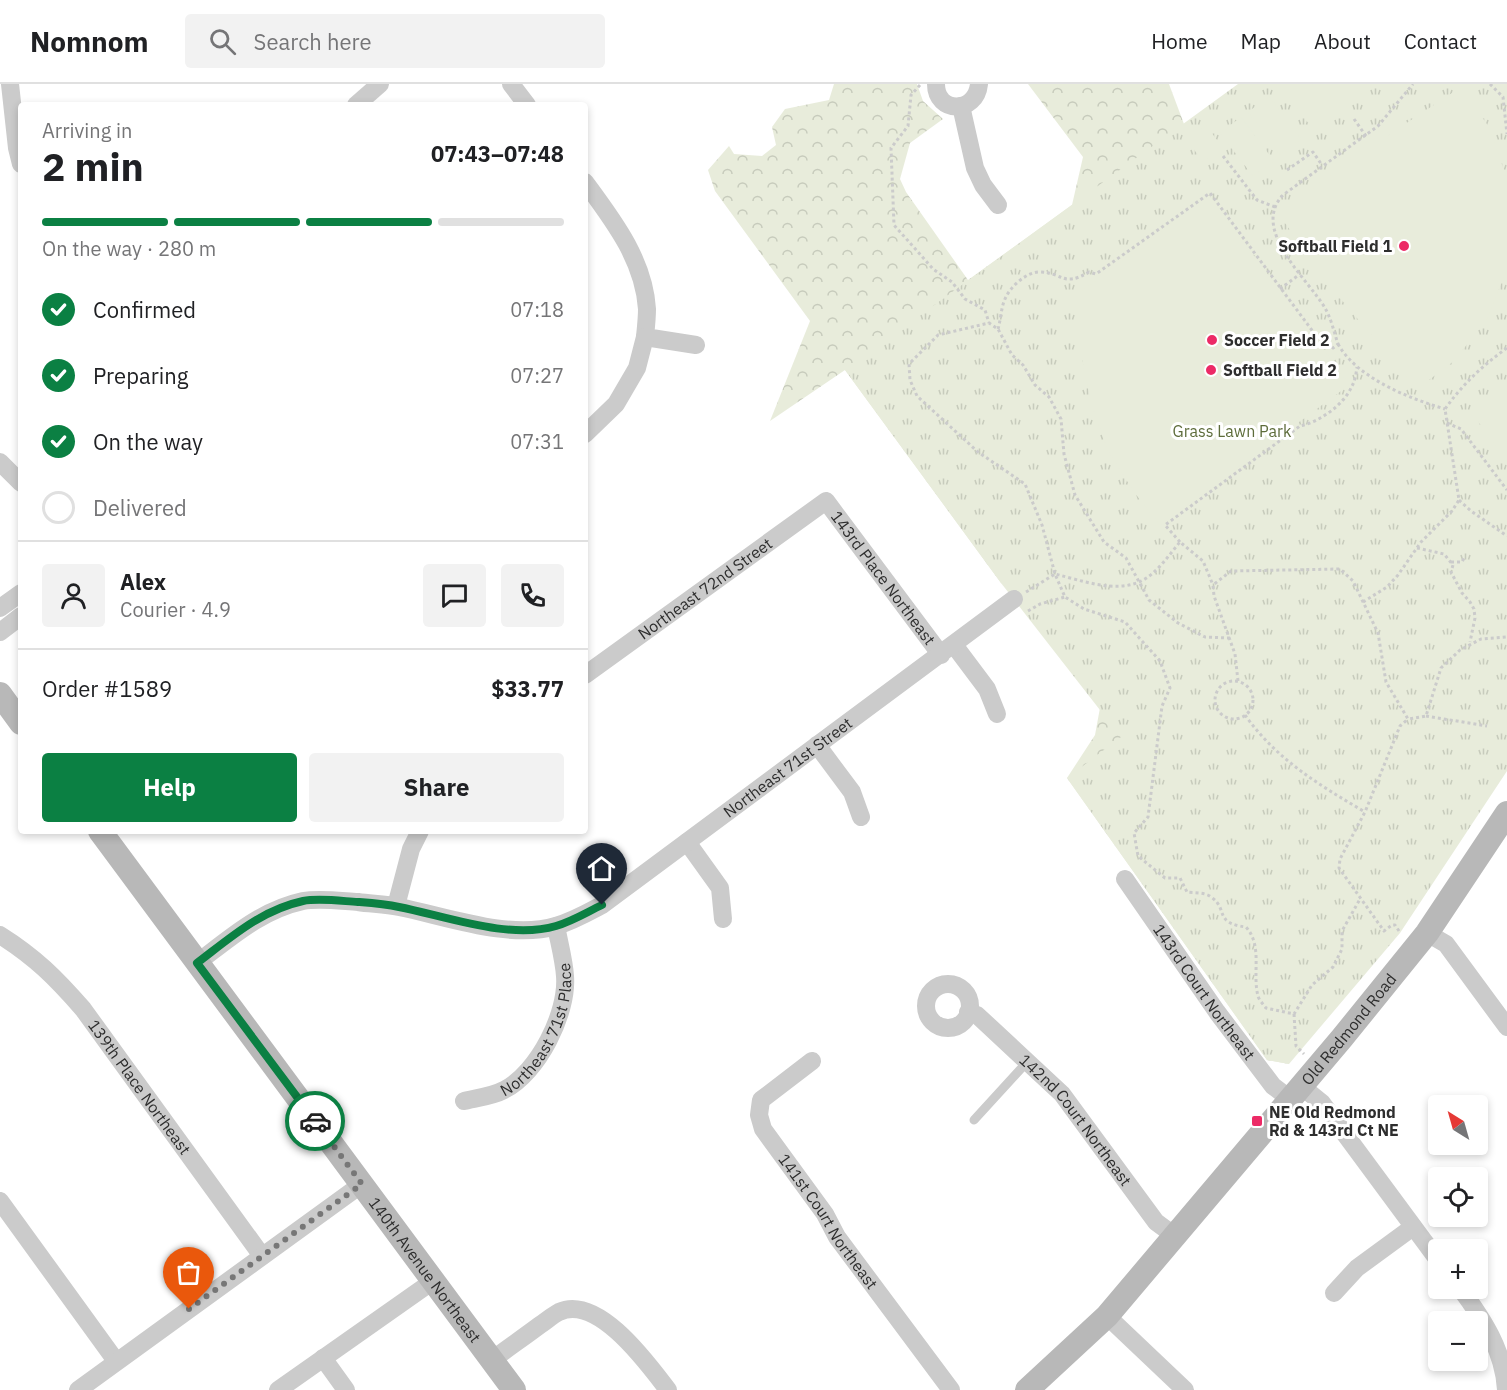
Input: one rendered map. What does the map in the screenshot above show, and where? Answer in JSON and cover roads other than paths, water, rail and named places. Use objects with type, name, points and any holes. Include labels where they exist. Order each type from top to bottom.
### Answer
[{"type":"main road","points":[[0,694],[18,719]]},
{"type":"main road","name":"Old Redmond Road","points":[[1027,1390],[1107,1316],[1295,1093],[1427,933],[1507,813]]},
{"type":"main road","name":"140th Avenue Northeast","points":[[102,834],[514,1390]]},
{"type":"street","points":[[10,84],[18,152]]},
{"type":"street","points":[[359,102],[380,84]]},
{"type":"street","points":[[512,84],[525,102]]},
{"type":"street","points":[[936,84],[937,95],[954,107],[974,99],[978,93],[979,84]]},
{"type":"street","points":[[961,106],[975,168],[983,185],[998,205]]},
{"type":"street","points":[[588,187],[620,231],[633,256],[642,279],[647,308],[645,337],[637,369],[616,404],[588,431]]},
{"type":"street","points":[[645,337],[696,345]]},
{"type":"street","points":[[0,462],[18,480]]},
{"type":"street","name":"143rd Place Northeast","points":[[826,501],[947,650]]},
{"type":"street","name":"Northeast 72nd Street","points":[[588,673],[826,501]]},
{"type":"street","points":[[0,608],[18,595]]},
{"type":"street","name":"Northeast 71st Street","points":[[197,963],[246,926],[273,910],[304,901],[347,901],[396,906],[483,926],[526,929],[556,926],[578,918],[602,905],[947,650],[1021,605]]},
{"type":"street","points":[[0,632],[18,618]]},
{"type":"street","points":[[947,650],[987,689],[997,714]]},
{"type":"street","points":[[817,746],[852,792],[861,817]]},
{"type":"street","points":[[396,906],[411,849],[418,834]]},
{"type":"street","points":[[687,842],[720,888],[723,919]]},
{"type":"street","name":"143rd Court Northeast","points":[[1125,879],[1217,1012],[1273,1086],[1322,1103],[1428,1247]]},
{"type":"street","name":"Northeast 71st Place","points":[[464,1101],[504,1090],[521,1077],[542,1054],[555,1029],[562,1006],[566,977],[556,926]]},
{"type":"street","points":[[1427,933],[1446,944],[1507,1027]]},
{"type":"street","name":"139th Place Northeast","points":[[0,936],[28,953],[56,978],[83,1009],[262,1256]]},
{"type":"street","name":"142nd Court Northeast","points":[[969,1012],[976,1015],[1062,1094],[1156,1222],[1175,1236]]},
{"type":"street","name":"141st Court Northeast","points":[[812,1061],[761,1100],[759,1115],[763,1129],[825,1214],[837,1237],[951,1390]]},
{"type":"street","points":[[78,1390],[362,1184]]},
{"type":"street","points":[[2,1209],[116,1361]]},
{"type":"street","points":[[1334,1293],[1357,1268],[1413,1227]]},
{"type":"street","points":[[278,1390],[433,1281]]},
{"type":"street","points":[[1468,1299],[1480,1314],[1496,1345],[1505,1376],[1506,1390]]},
{"type":"street","points":[[492,1360],[560,1312],[574,1309],[587,1312],[609,1324],[638,1352],[668,1390]]},
{"type":"street","points":[[1107,1316],[1185,1390]]},
{"type":"street","points":[[323,1358],[346,1390]]},
{"type":"lane","points":[[974,1119],[1028,1061]]},
{"type":"place","name":"Softball Field 1","points":[[1404,246]]},
{"type":"place","name":"Soccer Field 2","points":[[1212,340]]},
{"type":"place","name":"Softball Field 2","points":[[1211,370]]},
{"type":"place","name":"NE Old Redmond Rd & 143rd Ct NE","points":[[1257,1121]]},
{"type":"park label","name":"Grass Lawn Park","points":[[1232,431]]}]
